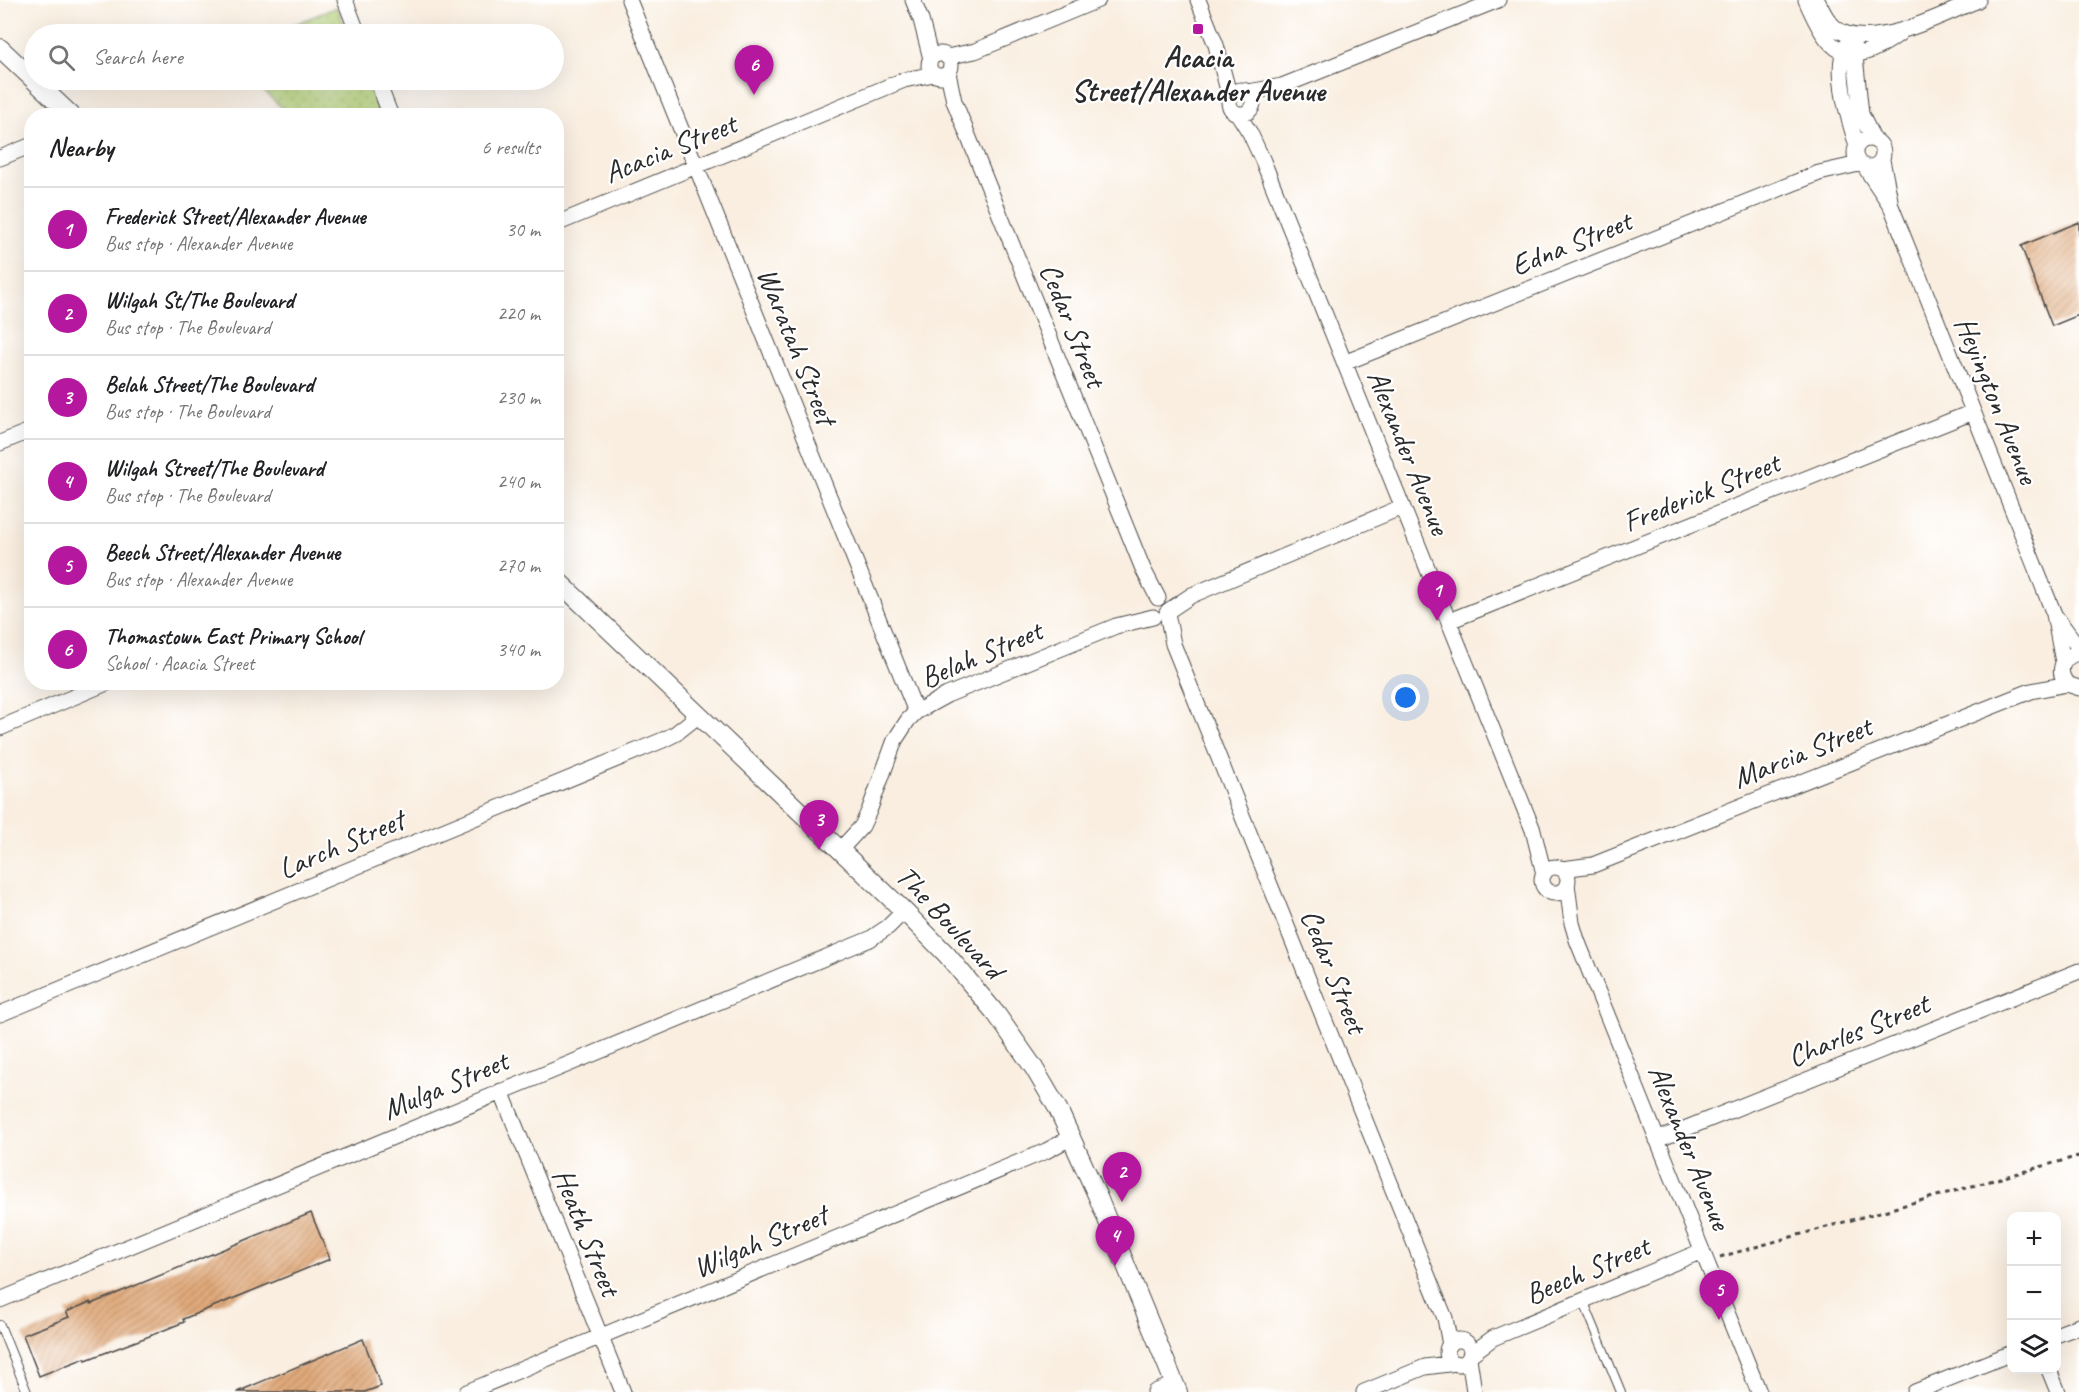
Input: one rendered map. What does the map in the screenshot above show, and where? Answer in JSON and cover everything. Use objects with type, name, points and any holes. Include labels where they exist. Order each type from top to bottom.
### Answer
[{"type":"street","points":[[345,0],[354,24]]},
{"type":"street","name":"Waratah Street","points":[[629,0],[916,711]]},
{"type":"street","name":"Cedar Street","points":[[913,0],[1444,1318],[1460,1352],[1474,1392]]},
{"type":"street","name":"Acacia Street","points":[[564,221],[1098,0]]},
{"type":"street","name":"Alexander Avenue","points":[[1198,0],[1216,45],[1230,98]]},
{"type":"street","points":[[1249,98],[1498,0]]},
{"type":"street","points":[[1806,0],[1818,28],[1831,46],[1849,54],[1884,44],[1904,31],[1978,0]]},
{"type":"street","points":[[1817,0],[1832,26],[1841,32],[1864,36],[1904,31]]},
{"type":"street","name":"Heyington Avenue","points":[[1851,35],[1849,54],[1861,114],[1873,140]]},
{"type":"street","name":"Alexander Avenue","points":[[1216,45],[1249,98],[1259,133],[1263,161]]},
{"type":"street","points":[[0,48],[24,71]]},
{"type":"street","name":"Heyington Avenue","points":[[1849,54],[1841,67],[1849,120],[1859,157],[1891,206],[2054,614],[2062,676],[2075,689]]},
{"type":"street","points":[[44,90],[64,108]]},
{"type":"street","points":[[380,90],[388,108]]},
{"type":"street","points":[[1237,91],[1249,98],[1245,114],[1238,114],[1231,109],[1230,98],[1237,91]]},
{"type":"street","name":"Alexander Avenue","points":[[1238,114],[1263,161],[1533,830],[1560,876],[1577,940],[1759,1392]]},
{"type":"street","points":[[1864,140],[1873,140],[1882,147],[1882,159],[1875,166],[1859,157],[1864,140]]},
{"type":"street","points":[[0,158],[24,148]]},
{"type":"street","name":"Edna Street","points":[[1344,363],[1859,157]]},
{"type":"street","name":"Heyington Avenue","points":[[1882,159],[1891,206]]},
{"type":"street","name":"Frederick Street","points":[[1449,621],[1973,412]]},
{"type":"street","points":[[0,443],[24,433]]},
{"type":"street","name":"Belah Street","points":[[840,850],[862,826],[870,811],[895,740],[916,711],[947,695],[1402,507]]},
{"type":"street","name":"The Boulevard","points":[[564,587],[903,911],[947,955],[997,1015],[1034,1068],[1072,1137],[1176,1388]]},
{"type":"street","name":"Heyington Avenue","points":[[2054,614],[2079,648]]},
{"type":"street","name":"Marcia Street","points":[[1560,876],[1593,865],[2031,690],[2072,654],[2079,653]]},
{"type":"street","name":"Marcia Street","points":[[2031,690],[2075,689]]},
{"type":"street","points":[[0,728],[90,690]]},
{"type":"street","name":"Larch Street","points":[[0,1014],[663,740],[675,734],[699,715]]},
{"type":"street","name":"Alexander Avenue","points":[[1560,876],[1563,890],[1552,892],[1572,923]]},
{"type":"street","name":"Mulga Street","points":[[0,1300],[870,939],[888,927],[903,911]]},
{"type":"street","name":"Charles Street","points":[[1658,1140],[2079,971]]},
{"type":"street","name":"Heath Street","points":[[501,1091],[622,1392]]},
{"type":"street","name":"Wilgah Street","points":[[467,1392],[1046,1151],[1072,1137]]},
{"type":"street","name":"Beech Street","points":[[1364,1392],[1583,1300],[1704,1256]]},
{"type":"street","points":[[2061,1333],[2079,1326]]},
{"type":"street","points":[[1915,1392],[2007,1355]]},
{"type":"street","points":[[2051,1374],[2058,1392]]},
{"type":"street","points":[[1155,1392],[1176,1388]]},
{"type":"lane","points":[[1583,1300],[1621,1392]]},
{"type":"lane","points":[[0,1325],[27,1392]]},
{"type":"path","points":[[1704,1256],[2079,1156]]},
{"type":"green space","points":[[337,7],[344,24],[295,24]]},
{"type":"green space","points":[[263,90],[370,90],[377,108],[282,108]]},
{"type":"building","points":[[2079,222],[2079,315],[2052,326],[2021,246]]},
{"type":"building","points":[[311,1213],[330,1259],[183,1319],[184,1322],[147,1337],[39,1376],[23,1335],[69,1317],[66,1312],[90,1302],[91,1304]]},
{"type":"building","points":[[363,1339],[381,1386],[365,1392],[237,1392]]},
{"type":"place","name":"Acacia Street/Alexander Avenue","points":[[1198,29]]},
{"type":"place","name":"Thomastown East Primary School","points":[[754,95]]},
{"type":"place","name":"Frederick Street/Alexander Avenue","points":[[1437,621]]},
{"type":"place","name":"Belah Street/The Boulevard","points":[[819,850]]},
{"type":"place","name":"Wilgah St/The Boulevard","points":[[1122,1202]]},
{"type":"place","name":"Wilgah Street/The Boulevard","points":[[1115,1266]]},
{"type":"place","name":"Beech Street/Alexander Avenue","points":[[1719,1320]]}]
